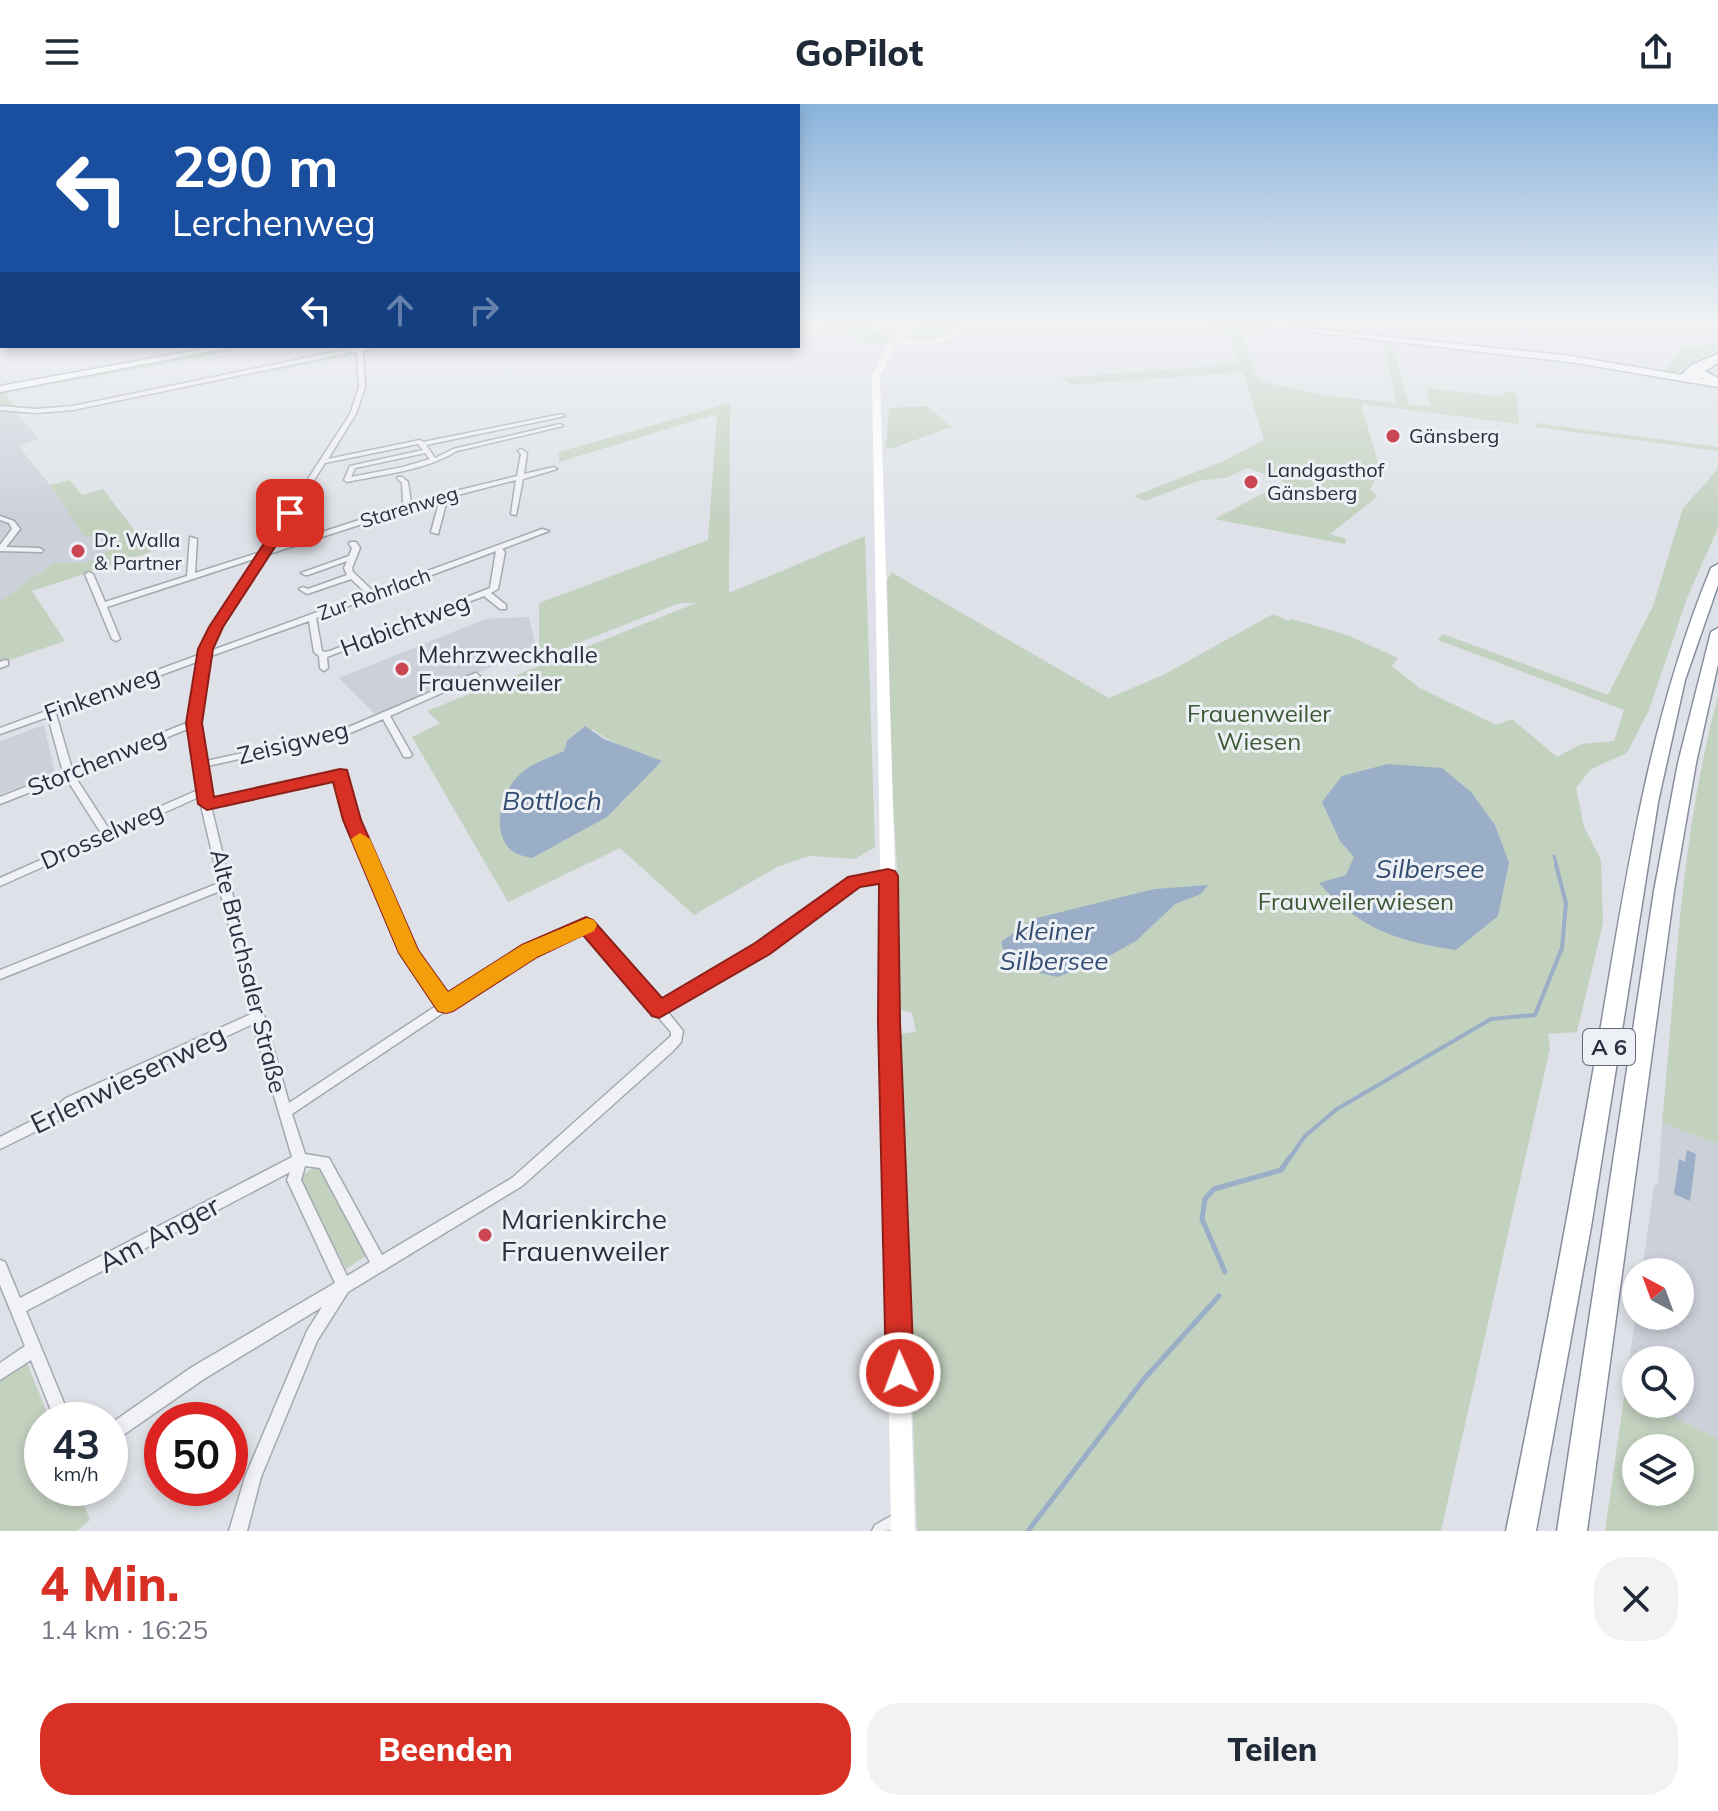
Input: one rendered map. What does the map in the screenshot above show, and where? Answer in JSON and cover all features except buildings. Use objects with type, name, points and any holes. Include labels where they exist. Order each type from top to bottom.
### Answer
[{"type":"highway","name":"A 6","points":[[1521,1531],[1660,755],[1693,632],[1718,568]]},
{"type":"highway","name":"A 6","points":[[1572,1531],[1664,891],[1687,763],[1718,632]]},
{"type":"main road","points":[[876,388],[903,1525]]},
{"type":"street","points":[[0,408],[36,411],[73,408],[168,388]]},
{"type":"street","name":"Alte Bruchsaler Straße","points":[[344,1286],[294,1180],[300,1160],[256,1017],[204,791],[194,723],[203,657],[216,627],[325,461],[358,403],[361,388]]},
{"type":"street","points":[[560,426],[455,450],[406,468],[347,480],[352,467],[562,416]]},
{"type":"street","points":[[325,461],[420,442],[432,458]]},
{"type":"street","points":[[514,514],[524,453],[521,451]]},
{"type":"street","name":"Starenweg","points":[[101,606],[441,496],[554,469]]},
{"type":"street","points":[[400,478],[405,482],[409,506]]},
{"type":"street","points":[[435,532],[444,500],[441,496]]},
{"type":"street","points":[[0,518],[12,522],[16,529],[1,549]]},
{"type":"street","name":"Zur Rohrlach","points":[[203,657],[545,531]]},
{"type":"street","points":[[191,577],[193,539]]},
{"type":"street","points":[[353,544],[356,548],[348,568],[373,595]]},
{"type":"street","points":[[1,549],[39,550]]},
{"type":"street","name":"Habichtweg","points":[[323,655],[487,594],[494,589],[501,552],[498,549]]},
{"type":"street","points":[[305,573],[353,557]]},
{"type":"street","points":[[89,574],[116,639]]},
{"type":"street","points":[[303,589],[307,592],[353,576]]},
{"type":"street","points":[[174,582],[182,591]]},
{"type":"street","name":"Habichtweg","points":[[487,594],[503,607]]},
{"type":"street","name":"Habichtweg","points":[[312,617],[318,652],[323,655]]},
{"type":"street","name":"Habichtweg","points":[[323,655],[324,668]]},
{"type":"street","name":"Finkenweg","points":[[0,731],[203,657]]},
{"type":"street","name":"Zeisigweg","points":[[200,765],[329,737],[476,676]]},
{"type":"street","points":[[51,713],[68,773],[107,834]]},
{"type":"street","points":[[385,715],[407,755]]},
{"type":"street","name":"Storchenweg","points":[[0,801],[194,723]]},
{"type":"street","points":[[207,804],[340,774],[352,820],[409,953],[446,1005]]},
{"type":"street","name":"Drosselweg","points":[[0,882],[204,791]]},
{"type":"street","points":[[659,1010],[762,949],[854,881],[888,876]]},
{"type":"street","points":[[0,975],[224,885]]},
{"type":"street","points":[[128,1422],[198,1373],[517,1182],[668,1048],[677,1038],[677,1031],[586,925],[517,958],[285,1112]]},
{"type":"street","name":"Erlenwiesenweg","points":[[0,1143],[54,1116],[71,1102],[256,1017]]},
{"type":"street","points":[[300,1160],[324,1162],[379,1265]]},
{"type":"street","name":"Am Anger","points":[[17,1308],[300,1160]]},
{"type":"street","points":[[0,1267],[56,1402]]},
{"type":"street","points":[[238,1531],[253,1477],[312,1336],[344,1286]]},
{"type":"street","points":[[0,1372],[34,1349]]},
{"type":"street","points":[[881,1531],[903,1525]]},
{"type":"shaded area","points":[[0,407],[24,407],[17,414],[39,439],[18,446],[85,536],[101,536],[113,543],[109,551],[84,563],[54,563],[0,601]]},
{"type":"shaded area","points":[[529,617],[536,648],[377,716],[339,678],[485,619]]},
{"type":"shaded area","points":[[44,725],[55,773],[0,795],[0,741]]},
{"type":"shaded area","points":[[1662,1123],[1718,1144],[1718,1439],[1677,1418],[1694,1418],[1694,1346],[1631,1346],[1633,1330],[1694,1330],[1694,1258],[1644,1258],[1654,1185],[1658,1184]]},
{"type":"green space","points":[[35,388],[6,393],[14,407],[0,407],[0,391]]},
{"type":"green space","points":[[1248,388],[1289,388],[1323,395],[1396,403],[1393,388],[1404,388],[1409,405],[1431,407],[1426,388],[1503,397],[1504,391],[1516,393],[1519,424],[1361,404],[1383,480],[1375,480],[1370,489],[1377,497],[1330,534],[1346,539],[1345,544],[1214,519],[1285,482],[1248,468],[1225,478],[1198,481],[1145,501],[1134,496],[1224,461],[1264,440]]},
{"type":"green space","points":[[730,403],[729,593],[865,536],[875,847],[855,859],[809,856],[777,867],[694,915],[620,848],[508,902],[412,737],[440,723],[427,711],[696,603],[680,603],[550,654],[539,646],[539,603],[708,540],[717,414],[559,462],[559,452]],"holes":[[[593,729],[662,762],[640,781],[622,803],[501,829],[504,799],[516,780]]]},
{"type":"green space","points":[[927,406],[952,427],[890,449],[886,447],[889,408]]},
{"type":"green space","points":[[1536,423],[1718,447],[1718,451],[1535,427]]},
{"type":"green space","points":[[1718,469],[1718,528],[1687,598],[1649,710],[1627,753],[1591,769],[1576,788],[1584,827],[1601,860],[1603,923],[1577,1032],[1548,1034],[1550,1048],[1441,1531],[917,1531],[899,1034],[916,1032],[912,1013],[899,1009],[897,941],[900,915],[892,789],[887,581],[891,572],[1109,698],[1163,675],[1273,614],[1288,621],[1292,619],[1347,635],[1398,658],[1392,666],[1418,687],[1496,725],[1512,719],[1557,757],[1581,744],[1614,741],[1624,710],[1438,640],[1443,634],[1608,695],[1653,606],[1683,508]]},
{"type":"green space","points":[[70,480],[82,495],[103,489],[151,552],[32,591],[65,641],[0,663],[0,601],[54,563],[84,563],[109,551],[113,543],[101,536],[85,537],[50,485]]},
{"type":"green space","points":[[1718,697],[1718,1144],[1662,1123],[1687,855],[1705,749]]},
{"type":"green space","points":[[319,1165],[366,1256],[346,1269],[298,1177]]},
{"type":"green space","points":[[27,1363],[43,1402],[24,1402],[24,1506],[84,1506],[90,1520],[77,1531],[0,1531],[0,1381]]},
{"type":"green space","points":[[1622,1412],[1622,1418],[1677,1418],[1718,1439],[1718,1531],[1605,1531]]},
{"type":"water","name":"Bottloch","points":[[585,726],[604,739],[662,761],[607,817],[532,858],[514,852],[504,840],[500,820],[508,790],[525,770],[564,751],[567,741]]},
{"type":"water","name":"Silbersee","points":[[1388,764],[1442,768],[1471,792],[1495,825],[1509,863],[1498,916],[1456,950],[1415,942],[1380,930],[1349,912],[1319,883],[1346,875],[1354,857],[1340,841],[1322,802],[1342,776]]},
{"type":"water","name":"kleiner Silbersee","points":[[1208,885],[1201,894],[1175,904],[1136,941],[1098,962],[1057,977],[1027,970],[1006,958],[1001,942],[1033,919],[1154,889]]},
{"type":"water","points":[[1687,1150],[1696,1154],[1690,1201],[1674,1194],[1679,1159],[1685,1162]]},
{"type":"waterway","points":[[1554,856],[1557,867]]},
{"type":"waterway","points":[[1289,1159],[1305,1136],[1337,1109],[1491,1019],[1535,1015],[1562,948],[1566,903],[1556,865]]},
{"type":"waterway","points":[[1225,1272],[1202,1219],[1205,1199],[1214,1189],[1281,1170],[1290,1157]]},
{"type":"waterway","points":[[1028,1531],[1144,1379],[1219,1296]]},
{"type":"slow traffic","points":[[360,839],[409,953],[446,1005],[529,951],[587,925]]},
{"type":"place","name":"Gänsberg","points":[[1393,436]]},
{"type":"place","name":"Landgasthof Gänsberg","points":[[1251,482]]},
{"type":"place","name":"Dr. Walla & Partner","points":[[78,551]]},
{"type":"place","name":"Mehrzweckhalle Frauenweiler","points":[[402,669]]},
{"type":"place","name":"Marienkirche Frauenweiler","points":[[485,1235]]},
{"type":"route","points":[[290,513],[205,649],[197,685],[194,723],[207,804],[340,774],[352,820],[409,953],[446,1005],[529,951],[586,925],[659,1010],[762,949],[854,881],[888,876],[889,1021],[900,1373]]},
{"type":"park label","name":"Frauenweiler Wiesen","points":[[1259,728]]},
{"type":"park label","name":"Frauweilerwiesen","points":[[1356,902]]}]
